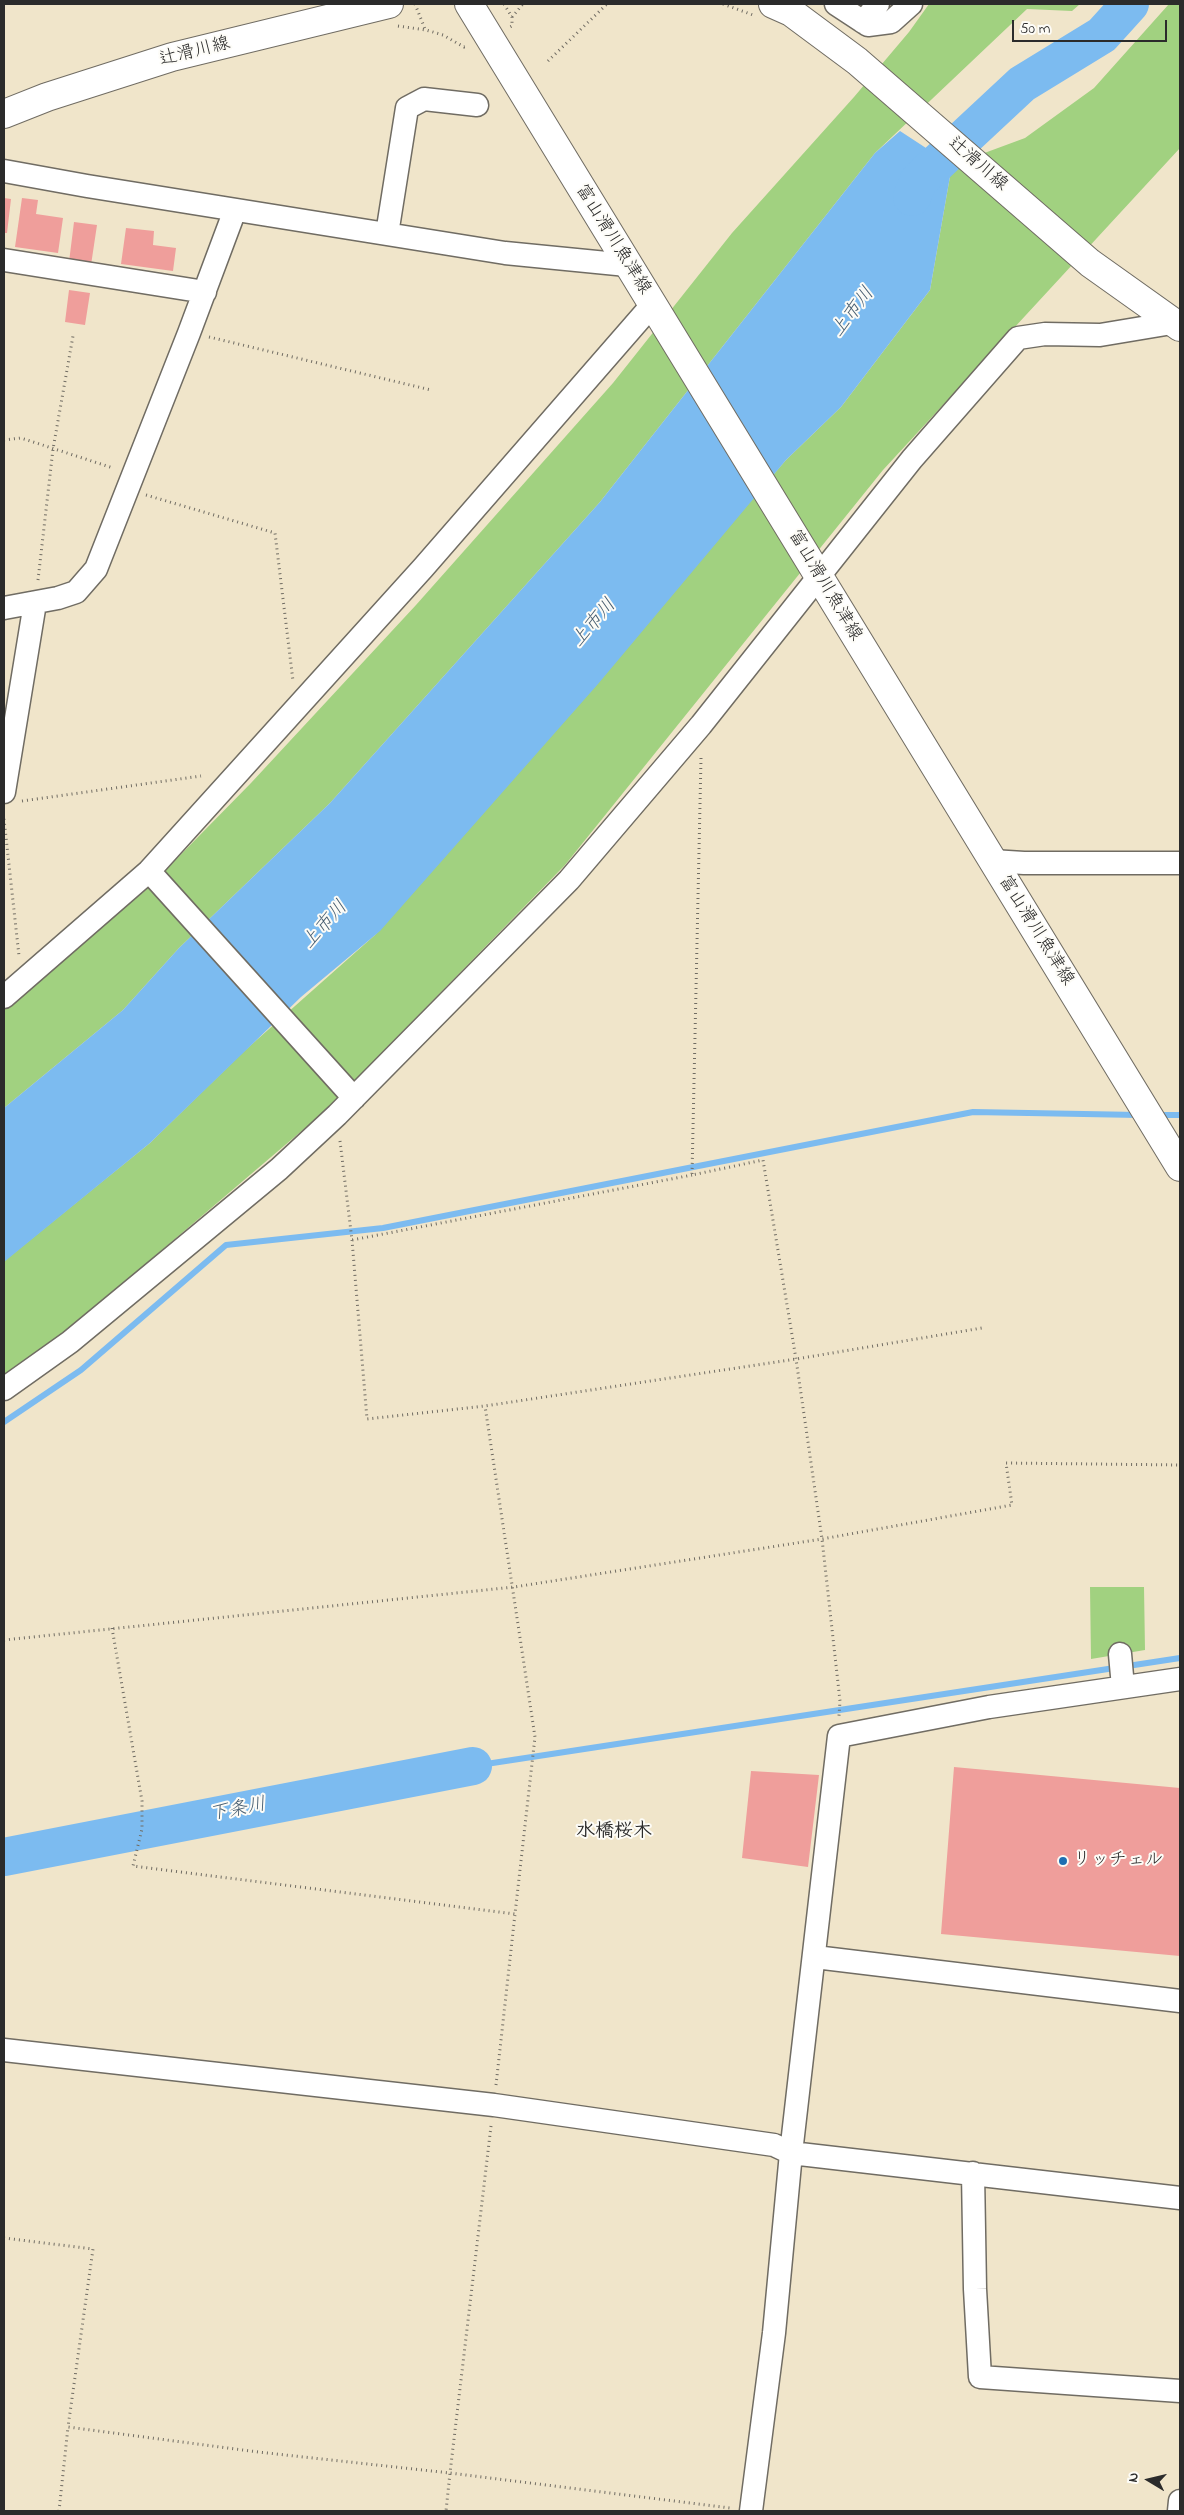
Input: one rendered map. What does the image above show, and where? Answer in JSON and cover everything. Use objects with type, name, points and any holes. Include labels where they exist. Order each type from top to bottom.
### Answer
[{"type":"main road","name":"辻滑川線","points":[[4,114],[47,97],[172,57],[389,4]]},
{"type":"main road","name":"富山滑川魚津線","points":[[469,4],[1180,1167]]},
{"type":"main road","name":"辻滑川線","points":[[773,4],[791,12],[857,61],[1090,263],[1176,325]]},
{"type":"street","points":[[836,4],[868,25],[891,22],[911,4]]},
{"type":"street","points":[[863,22],[878,4]]},
{"type":"street","points":[[387,234],[407,108],[424,99],[477,105]]},
{"type":"street","points":[[4,171],[504,253],[627,265]]},
{"type":"street","points":[[4,608],[58,598],[76,592],[96,569],[129,481],[205,292],[234,210]]},
{"type":"street","points":[[4,260],[205,292]]},
{"type":"street","points":[[4,998],[149,871],[423,568],[659,316]]},
{"type":"street","points":[[4,1389],[70,1342],[280,1169],[354,1098],[568,880],[701,725],[912,459],[1018,338],[1045,334],[1100,335],[1176,325]]},
{"type":"street","points":[[9,797],[35,602]]},
{"type":"street","points":[[992,861],[1024,863],[1180,863]]},
{"type":"street","points":[[149,871],[354,1098]]},
{"type":"street","points":[[1120,1654],[1123,1687]]},
{"type":"street","points":[[751,2511],[774,2333],[791,2153],[839,1736],[989,1707],[1180,1679]]},
{"type":"street","points":[[814,1957],[1180,2001]]},
{"type":"street","points":[[4,2050],[494,2105],[774,2145],[791,2153],[1180,2198]]},
{"type":"street","points":[[973,2173],[975,2289],[980,2377],[1180,2391]]},
{"type":"street","points":[[1179,2511],[1180,2501]]},
{"type":"path","points":[[415,4],[426,30]]},
{"type":"path","points":[[512,17],[523,4]]},
{"type":"path","points":[[548,61],[607,4]]},
{"type":"path","points":[[189,333],[431,390]]},
{"type":"path","points":[[35,602],[53,448],[73,336]]},
{"type":"path","points":[[4,440],[21,438],[53,448],[129,481],[275,533],[293,686],[306,698]]},
{"type":"path","points":[[692,1175],[701,725]]},
{"type":"path","points":[[9,797],[201,776]]},
{"type":"path","points":[[4,819],[22,981]]},
{"type":"path","points":[[337,1115],[352,1240],[367,1419],[485,1406],[796,1359],[982,1328]]},
{"type":"path","points":[[352,1240],[763,1160],[796,1359],[822,1539],[840,1701]]},
{"type":"path","points":[[446,2511],[533,1768],[535,1736],[514,1587],[485,1406]]},
{"type":"path","points":[[4,1640],[514,1587],[822,1539],[1012,1505],[1006,1462],[1180,1465]]},
{"type":"path","points":[[112,1628],[142,1800],[142,1829],[133,1866],[516,1914]]},
{"type":"path","points":[[4,2238],[93,2248],[68,2427],[59,2511]]},
{"type":"path","points":[[68,2427],[258,2452],[450,2473],[751,2511]]},
{"type":"green space","points":[[929,4],[1080,4],[1072,11],[1027,9],[875,153],[600,502],[330,803],[179,948],[123,1010],[4,1108],[4,1007],[146,890],[251,783],[416,605],[613,383],[732,233],[854,97],[909,32]]},
{"type":"green space","points":[[1169,4],[1180,4],[1180,148],[883,470],[565,865],[325,1111],[47,1348],[4,1380],[4,1261],[150,1143],[242,1053],[375,935],[786,460],[841,407],[930,290],[952,165],[1025,138],[1094,88]]},
{"type":"green space","points":[[1090,1587],[1144,1587],[1145,1650],[1091,1659]]},
{"type":"water","points":[[900,131],[952,165],[930,290],[841,407],[786,460],[598,684],[380,931],[301,997],[150,1143],[4,1262],[4,1108],[123,1010],[179,948],[330,803],[600,502],[875,153]]},
{"type":"building","points":[[4,198],[11,199],[7,233],[4,233]]},
{"type":"building","points":[[22,198],[38,200],[36,214],[63,218],[58,253],[15,247]]},
{"type":"building","points":[[74,222],[97,225],[91,265],[69,262]]},
{"type":"building","points":[[126,228],[154,231],[153,245],[176,248],[173,271],[121,264]]},
{"type":"building","points":[[69,290],[90,293],[85,325],[65,322]]},
{"type":"building","name":"リッチェル","points":[[954,1767],[1180,1788],[1180,1956],[941,1934]]},
{"type":"building","points":[[751,1771],[819,1775],[808,1867],[742,1858]]},
{"type":"waterway","name":"上市川","points":[[912,197],[919,180],[1022,84],[1102,35],[1130,4]]},
{"type":"waterway","points":[[4,1422],[81,1370],[226,1245],[383,1228],[973,1112],[1139,1115]]},
{"type":"waterway","points":[[1157,1115],[1180,1115]]},
{"type":"waterway","points":[[473,1766],[1180,1658]]},
{"type":"waterway","name":"下条川","points":[[4,1857],[473,1766]]},
{"type":"place","name":"リッチェル","points":[[1063,1861]]},
{"type":"district","name":"水橋桜木","points":[[614,1833]]}]
